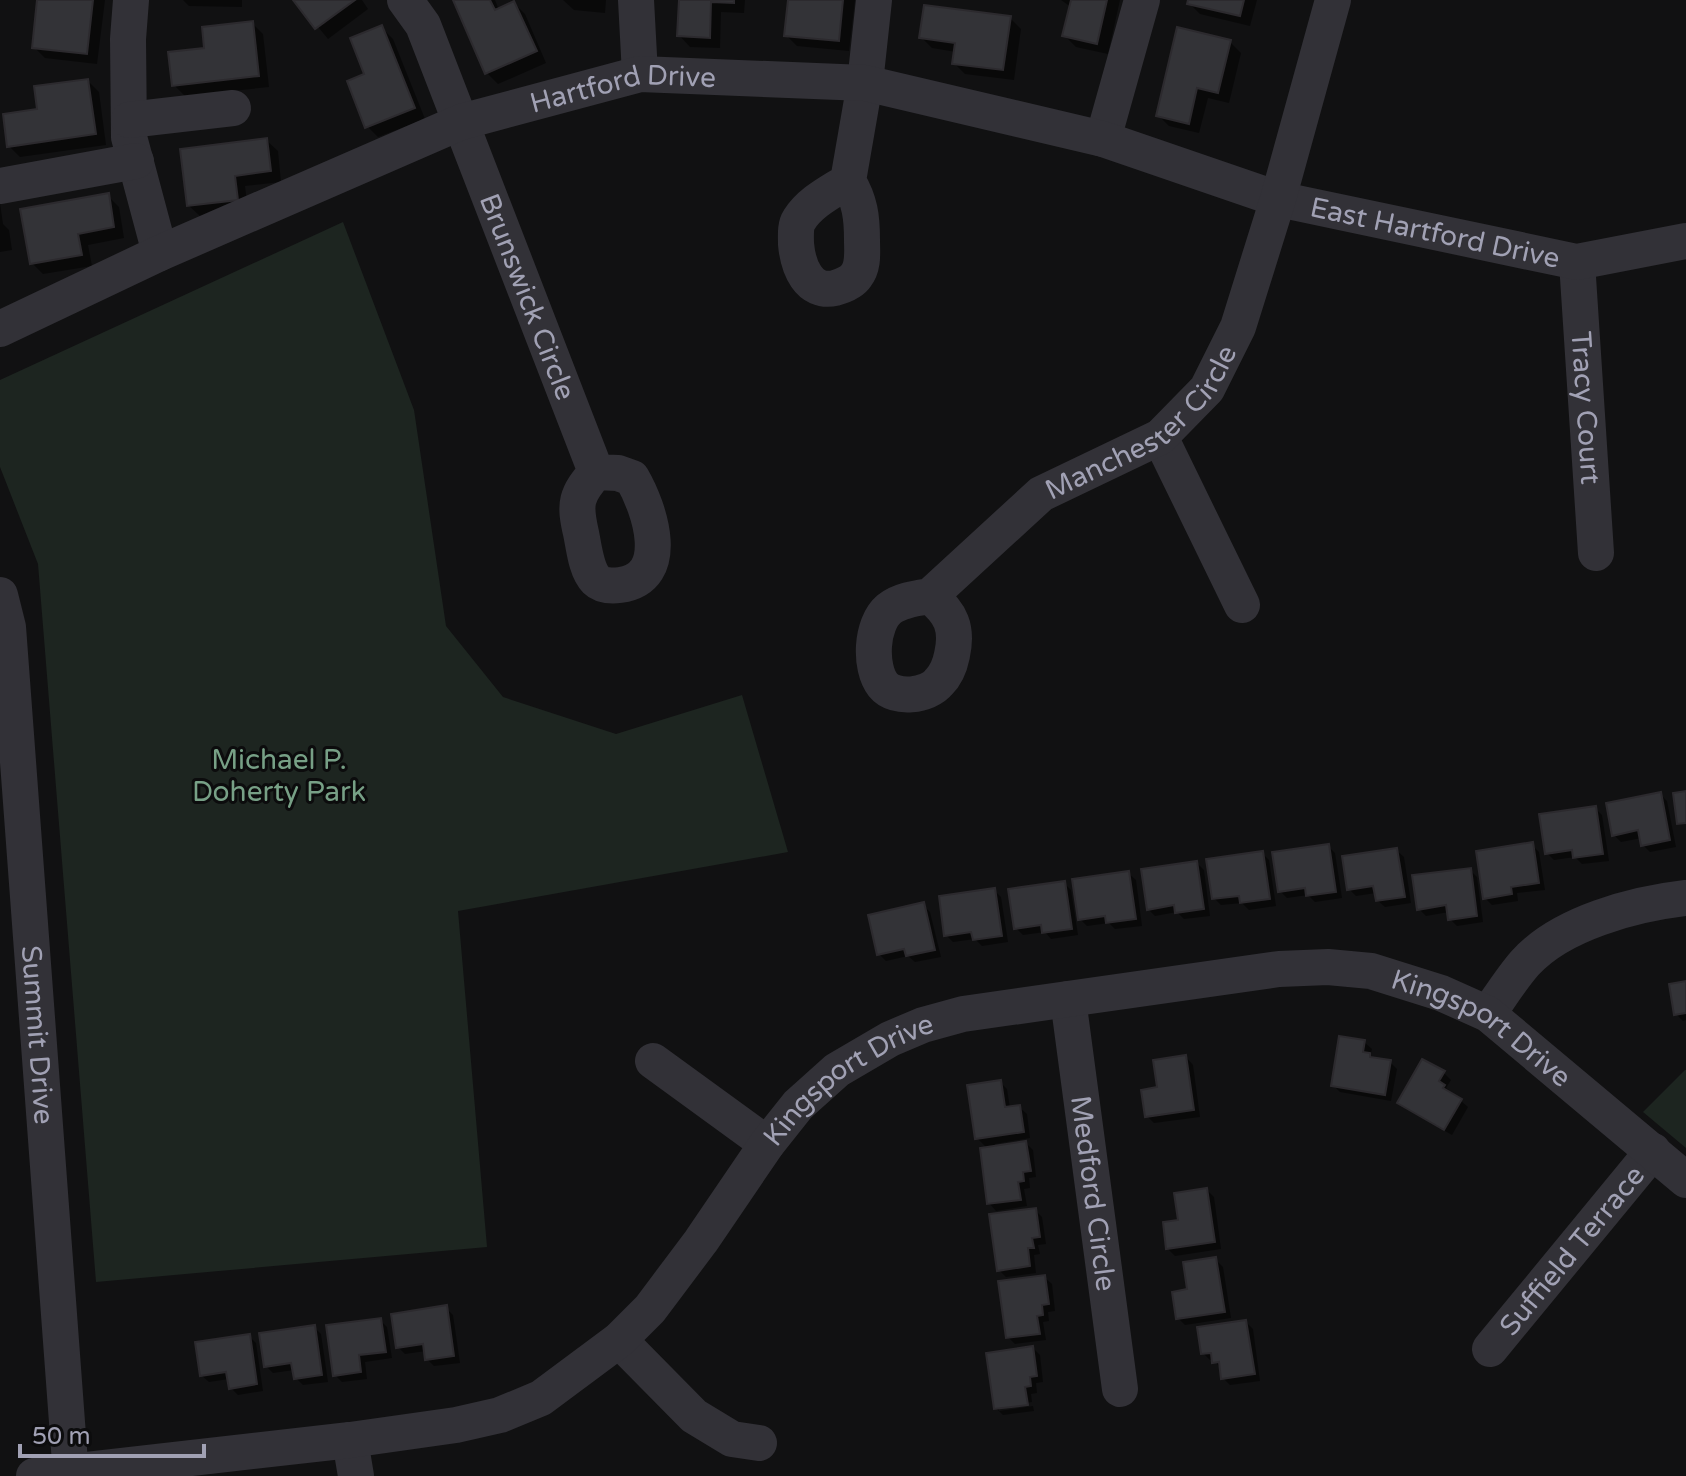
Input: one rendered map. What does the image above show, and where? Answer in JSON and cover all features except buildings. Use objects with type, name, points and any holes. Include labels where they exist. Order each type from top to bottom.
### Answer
[{"type":"street","points":[[131,0],[128,39],[129,137],[160,253]]},
{"type":"street","name":"Brunswick Circle","points":[[405,0],[423,25],[596,472]]},
{"type":"street","points":[[636,0],[640,74]]},
{"type":"street","points":[[848,181],[865,83],[874,0]]},
{"type":"street","points":[[1103,139],[1142,0]]},
{"type":"street","name":"Manchester Circle","points":[[930,596],[1041,494],[1160,437],[1207,389],[1232,339],[1278,199],[1333,0]]},
{"type":"street","name":"Hartford Drive","points":[[0,329],[160,253],[461,122],[640,74],[865,83],[1103,139],[1278,199]]},
{"type":"street","points":[[129,120],[233,108]]},
{"type":"street","points":[[0,186],[136,161]]},
{"type":"street","name":"East Hartford Drive","points":[[1278,199],[1577,262],[1686,241]]},
{"type":"street","name":"Tracy Court","points":[[1577,262],[1596,553]]},
{"type":"street","points":[[1160,437],[1242,605]]},
{"type":"street","name":"Summit Drive","points":[[0,595],[8,627],[70,1474]]},
{"type":"street","points":[[1488,1014],[1527,961],[1558,937],[1598,918],[1686,898]]},
{"type":"street","name":"Kingsport Drive","points":[[34,1476],[456,1425],[500,1415],[541,1398],[619,1340],[650,1309],[798,1105],[837,1070],[890,1039],[953,1016],[1279,969],[1328,967],[1371,971],[1441,993],[1488,1014],[1686,1180]]},
{"type":"street","name":"Medford Circle","points":[[1068,999],[1120,1389]]},
{"type":"street","points":[[653,1061],[767,1144]]},
{"type":"street","name":"Suffield Terrace","points":[[1490,1349],[1653,1151]]},
{"type":"street","points":[[619,1340],[694,1416],[732,1439],[759,1443]]},
{"type":"street","points":[[350,1440],[356,1476]]},
{"type":"green space","name":"Michael P. Doherty Park","points":[[343,222],[414,410],[446,626],[503,697],[616,734],[742,695],[788,852],[458,911],[487,1247],[96,1282],[38,564],[0,467],[0,380]]},
{"type":"green space","points":[[1686,1070],[1686,1148],[1643,1112]]}]
